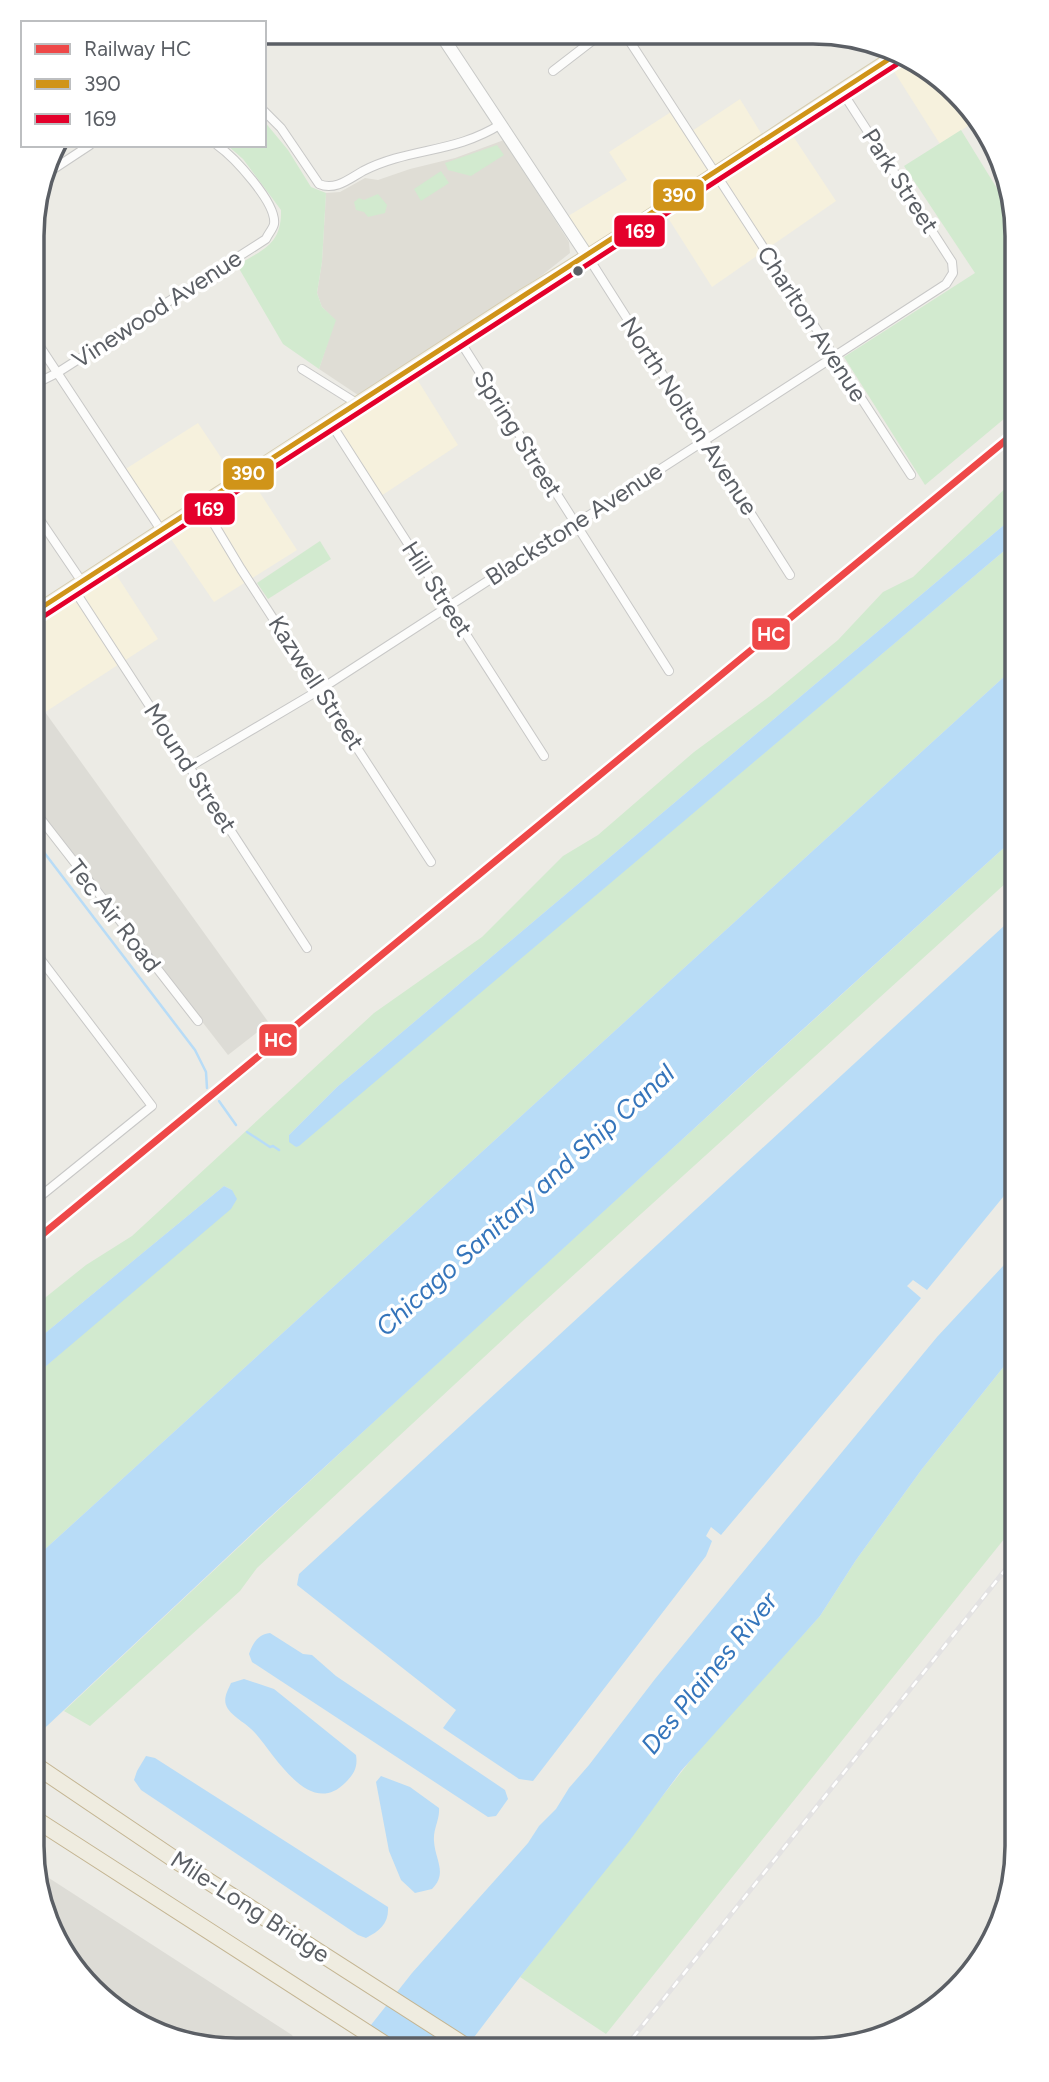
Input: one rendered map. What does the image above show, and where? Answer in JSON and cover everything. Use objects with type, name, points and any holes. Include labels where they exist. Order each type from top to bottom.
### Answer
[{"type":"highway","name":"Mile-Long Bridge","points":[[44,1771],[180,1863],[453,2038]]},
{"type":"highway","name":"Mile-Long Bridge","points":[[44,1825],[375,2038]]},
{"type":"main road","points":[[44,606],[888,60]]},
{"type":"street","points":[[447,44],[587,257]]},
{"type":"street","points":[[553,71],[588,44]]},
{"type":"street","name":"Charlton Avenue","points":[[631,44],[911,475]]},
{"type":"street","name":"Park Street","points":[[841,90],[952,262],[953,274]]},
{"type":"street","points":[[266,113],[290,141],[318,184],[326,187],[333,187],[399,156],[433,151],[474,139],[501,124]]},
{"type":"street","points":[[56,167],[87,147]]},
{"type":"street","name":"Vinewood Avenue","points":[[44,380],[266,239],[274,225],[272,210],[237,162],[219,147]]},
{"type":"street","name":"North Nolton Avenue","points":[[587,257],[790,575]]},
{"type":"street","name":"Blackstone Avenue","points":[[189,767],[321,689],[576,525],[946,284],[953,274]]},
{"type":"street","name":"Spring Street","points":[[458,338],[669,671]]},
{"type":"street","points":[[44,353],[161,530]]},
{"type":"street","points":[[302,369],[358,404]]},
{"type":"street","name":"Hill Street","points":[[330,422],[544,756]]},
{"type":"street","name":"Kazwell Street","points":[[202,503],[241,569],[431,862]]},
{"type":"street","name":"Mound Street","points":[[44,527],[189,767],[307,948]]},
{"type":"street","name":"Tec Air Road","points":[[44,823],[198,1021]]},
{"type":"street","points":[[44,964],[152,1106],[44,1193]]},
{"type":"shaded area","points":[[888,62],[898,64],[920,76],[940,91],[970,125],[940,144]]},
{"type":"shaded area","points":[[740,99],[764,138],[588,254],[565,218],[627,180],[609,152],[674,110],[689,133]]},
{"type":"shaded area","points":[[787,127],[836,201],[712,287],[663,210]]},
{"type":"shaded area","points":[[504,140],[569,242],[570,253],[541,276],[358,395],[319,369],[335,320],[322,307],[317,293],[322,262],[326,193],[340,192],[365,178],[378,180],[455,158]]},
{"type":"shaded area","points":[[412,371],[458,445],[381,496],[331,424]]},
{"type":"shaded area","points":[[198,423],[234,477],[249,476],[297,550],[214,602],[124,470]]},
{"type":"shaded area","points":[[110,565],[158,639],[44,713],[44,609]]},
{"type":"shaded area","points":[[44,713],[269,1023],[228,1055],[44,818]]},
{"type":"shaded area","points":[[46,1876],[294,2038],[236,2038],[186,2032],[162,2024],[119,1999],[100,1982],[76,1953],[54,1908]]},
{"type":"green space","points":[[266,123],[288,150],[311,187],[326,193],[322,262],[317,293],[322,307],[336,320],[319,369],[283,344],[237,265],[262,250],[274,239],[281,210],[243,159],[229,147],[266,147]]},
{"type":"green space","points":[[961,130],[1001,194],[1004,211],[1005,418],[925,485],[844,357],[975,273],[904,166]]},
{"type":"green space","points":[[497,145],[504,155],[471,176],[448,170],[445,163]]},
{"type":"green space","points":[[441,171],[449,183],[421,201],[414,189]]},
{"type":"green space","points":[[378,194],[387,205],[385,213],[368,217],[364,212],[356,210],[354,202],[359,198],[364,200]]},
{"type":"green space","points":[[1005,489],[1005,524],[337,1087],[289,1135],[296,1147],[1005,550],[1005,676],[44,1550],[44,1368],[123,1299],[232,1190],[224,1186],[44,1334],[44,1299],[86,1265],[132,1236],[374,1013],[482,937],[563,856],[598,835],[694,752],[770,696],[838,640],[883,592],[913,577]]},
{"type":"green space","points":[[320,541],[331,559],[268,599],[257,583]]},
{"type":"green space","points":[[1005,847],[1005,884],[524,1320],[257,1568],[240,1591],[90,1726],[64,1711],[419,1380]]},
{"type":"green space","points":[[1005,1365],[1005,1538],[606,2034],[520,1977],[701,1747],[820,1616],[856,1560],[922,1469]]},
{"type":"water","points":[[1005,524],[1005,550],[299,1146],[289,1142],[289,1135],[337,1087]]},
{"type":"water","name":"Chicago Sanitary and Ship Canal","points":[[1005,676],[1005,847],[258,1528],[44,1729],[44,1550]]},
{"type":"water","points":[[1005,925],[1005,1195],[927,1290],[913,1280],[907,1286],[921,1298],[721,1535],[711,1527],[706,1536],[712,1541],[706,1556],[533,1781],[519,1779],[443,1728],[456,1710],[297,1585],[299,1574]]},
{"type":"water","points":[[224,1186],[232,1190],[237,1199],[231,1209],[44,1368],[44,1334]]},
{"type":"water","name":"Des Plaines River","points":[[1005,1264],[1005,1365],[922,1469],[856,1560],[820,1616],[681,1771],[473,2038],[361,2038],[412,1973],[556,1809],[569,1788],[655,1679],[937,1337]]},
{"type":"water","points":[[270,1633],[303,1654],[312,1655],[336,1676],[505,1790],[508,1799],[496,1816],[488,1817],[252,1662],[249,1654],[254,1643]]},
{"type":"water","points":[[244,1679],[274,1689],[356,1755],[355,1770],[351,1777],[332,1792],[319,1793],[307,1789],[295,1780],[256,1734],[226,1706],[226,1696],[231,1683]]},
{"type":"water","points":[[146,1756],[155,1758],[388,1907],[383,1926],[366,1938],[358,1935],[141,1790],[134,1780]]},
{"type":"water","points":[[381,1776],[410,1787],[439,1808],[434,1841],[440,1872],[432,1889],[415,1893],[401,1880],[389,1851],[376,1782]]},
{"type":"waterway","points":[[44,852],[195,1050],[206,1072],[207,1088]]},
{"type":"waterway","points":[[219,1101],[236,1125]]},
{"type":"waterway","points":[[247,1132],[279,1150]]},
{"type":"railway","points":[[633,2038],[1005,1570]]},
{"type":"rail line","name":"HC","points":[[44,1233],[1005,441]]},
{"type":"transit line","name":"390","points":[[44,606],[888,60]]},
{"type":"transit line","name":"169","points":[[44,616],[898,64]]}]
